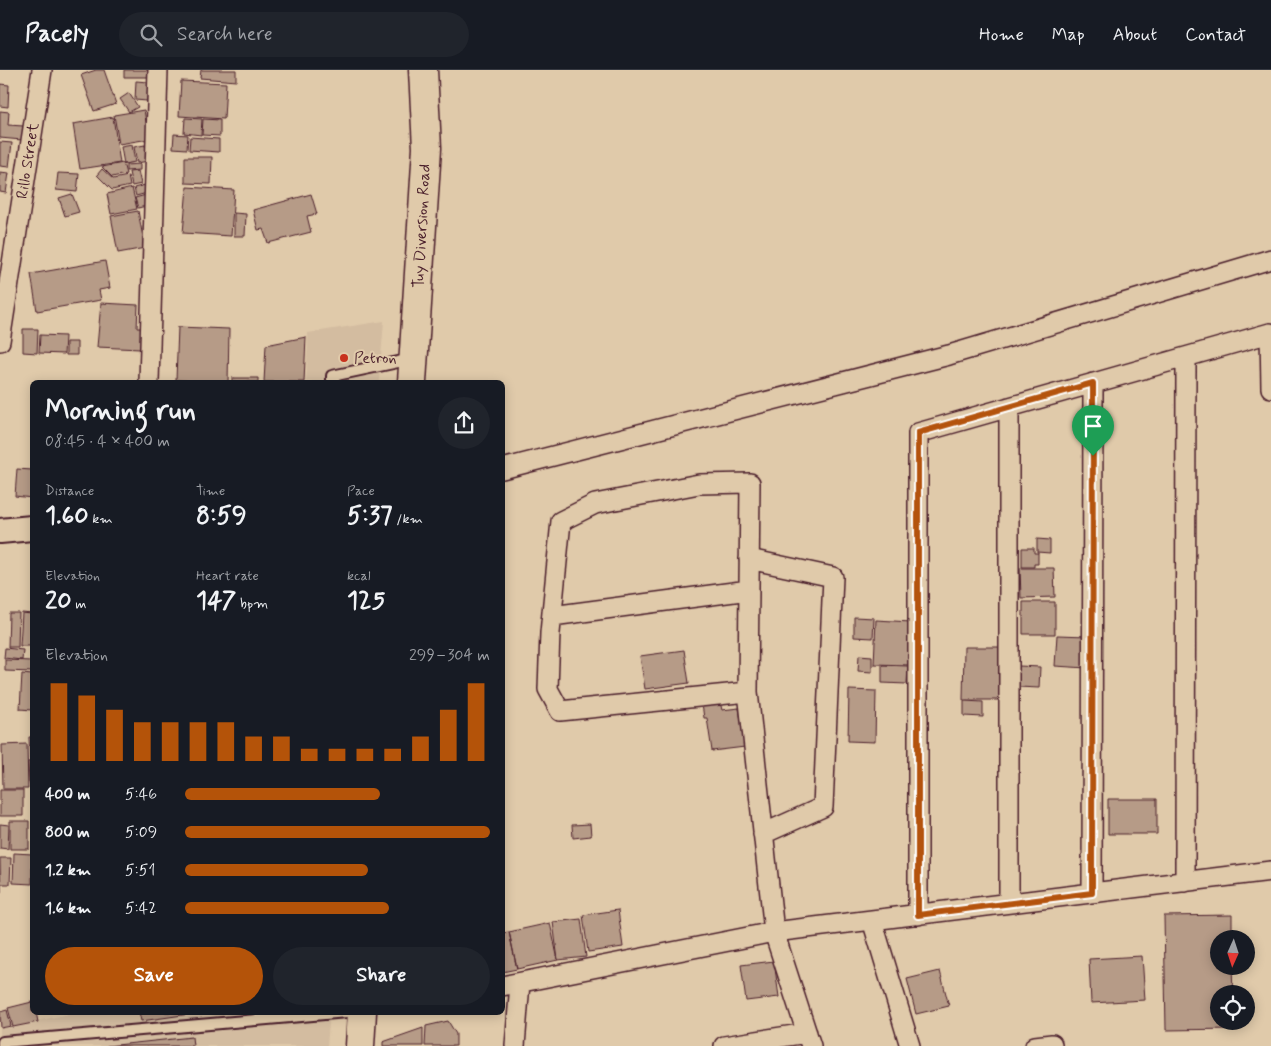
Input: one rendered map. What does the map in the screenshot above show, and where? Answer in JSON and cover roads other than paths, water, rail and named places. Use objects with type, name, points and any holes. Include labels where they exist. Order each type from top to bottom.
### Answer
[{"type":"main road","name":"Tuy Diversion Road","points":[[412,371],[426,148],[423,70]]},
{"type":"main road","points":[[360,1046],[362,1015]]},
{"type":"street","name":"Rillo Street","points":[[0,341],[42,70]]},
{"type":"street","points":[[149,380],[158,70]]},
{"type":"street","points":[[505,468],[950,355],[1271,259]]},
{"type":"street","points":[[918,915],[918,433],[1270,333],[1271,388]]},
{"type":"street","points":[[1185,882],[1186,357]]},
{"type":"street","points":[[1092,893],[1093,383]]},
{"type":"street","points":[[1009,407],[1009,904]]},
{"type":"street","points":[[724,1046],[809,1040],[774,932],[748,692],[750,482],[699,484],[595,504],[561,521],[552,616],[548,690],[560,711],[748,692]]},
{"type":"street","points":[[0,531],[30,528]]},
{"type":"street","points":[[749,559],[833,577],[822,807],[764,834]]},
{"type":"street","points":[[552,616],[749,590]]},
{"type":"street","points":[[515,1046],[511,985],[774,932],[1271,871]]},
{"type":"street","points":[[872,920],[910,1046]]},
{"type":"lane","points":[[332,380],[332,376],[412,371]]},
{"type":"lane","points":[[3,1046],[3,1042],[313,1015]]},
{"type":"place","name":"Petron","points":[[344,358]]}]
